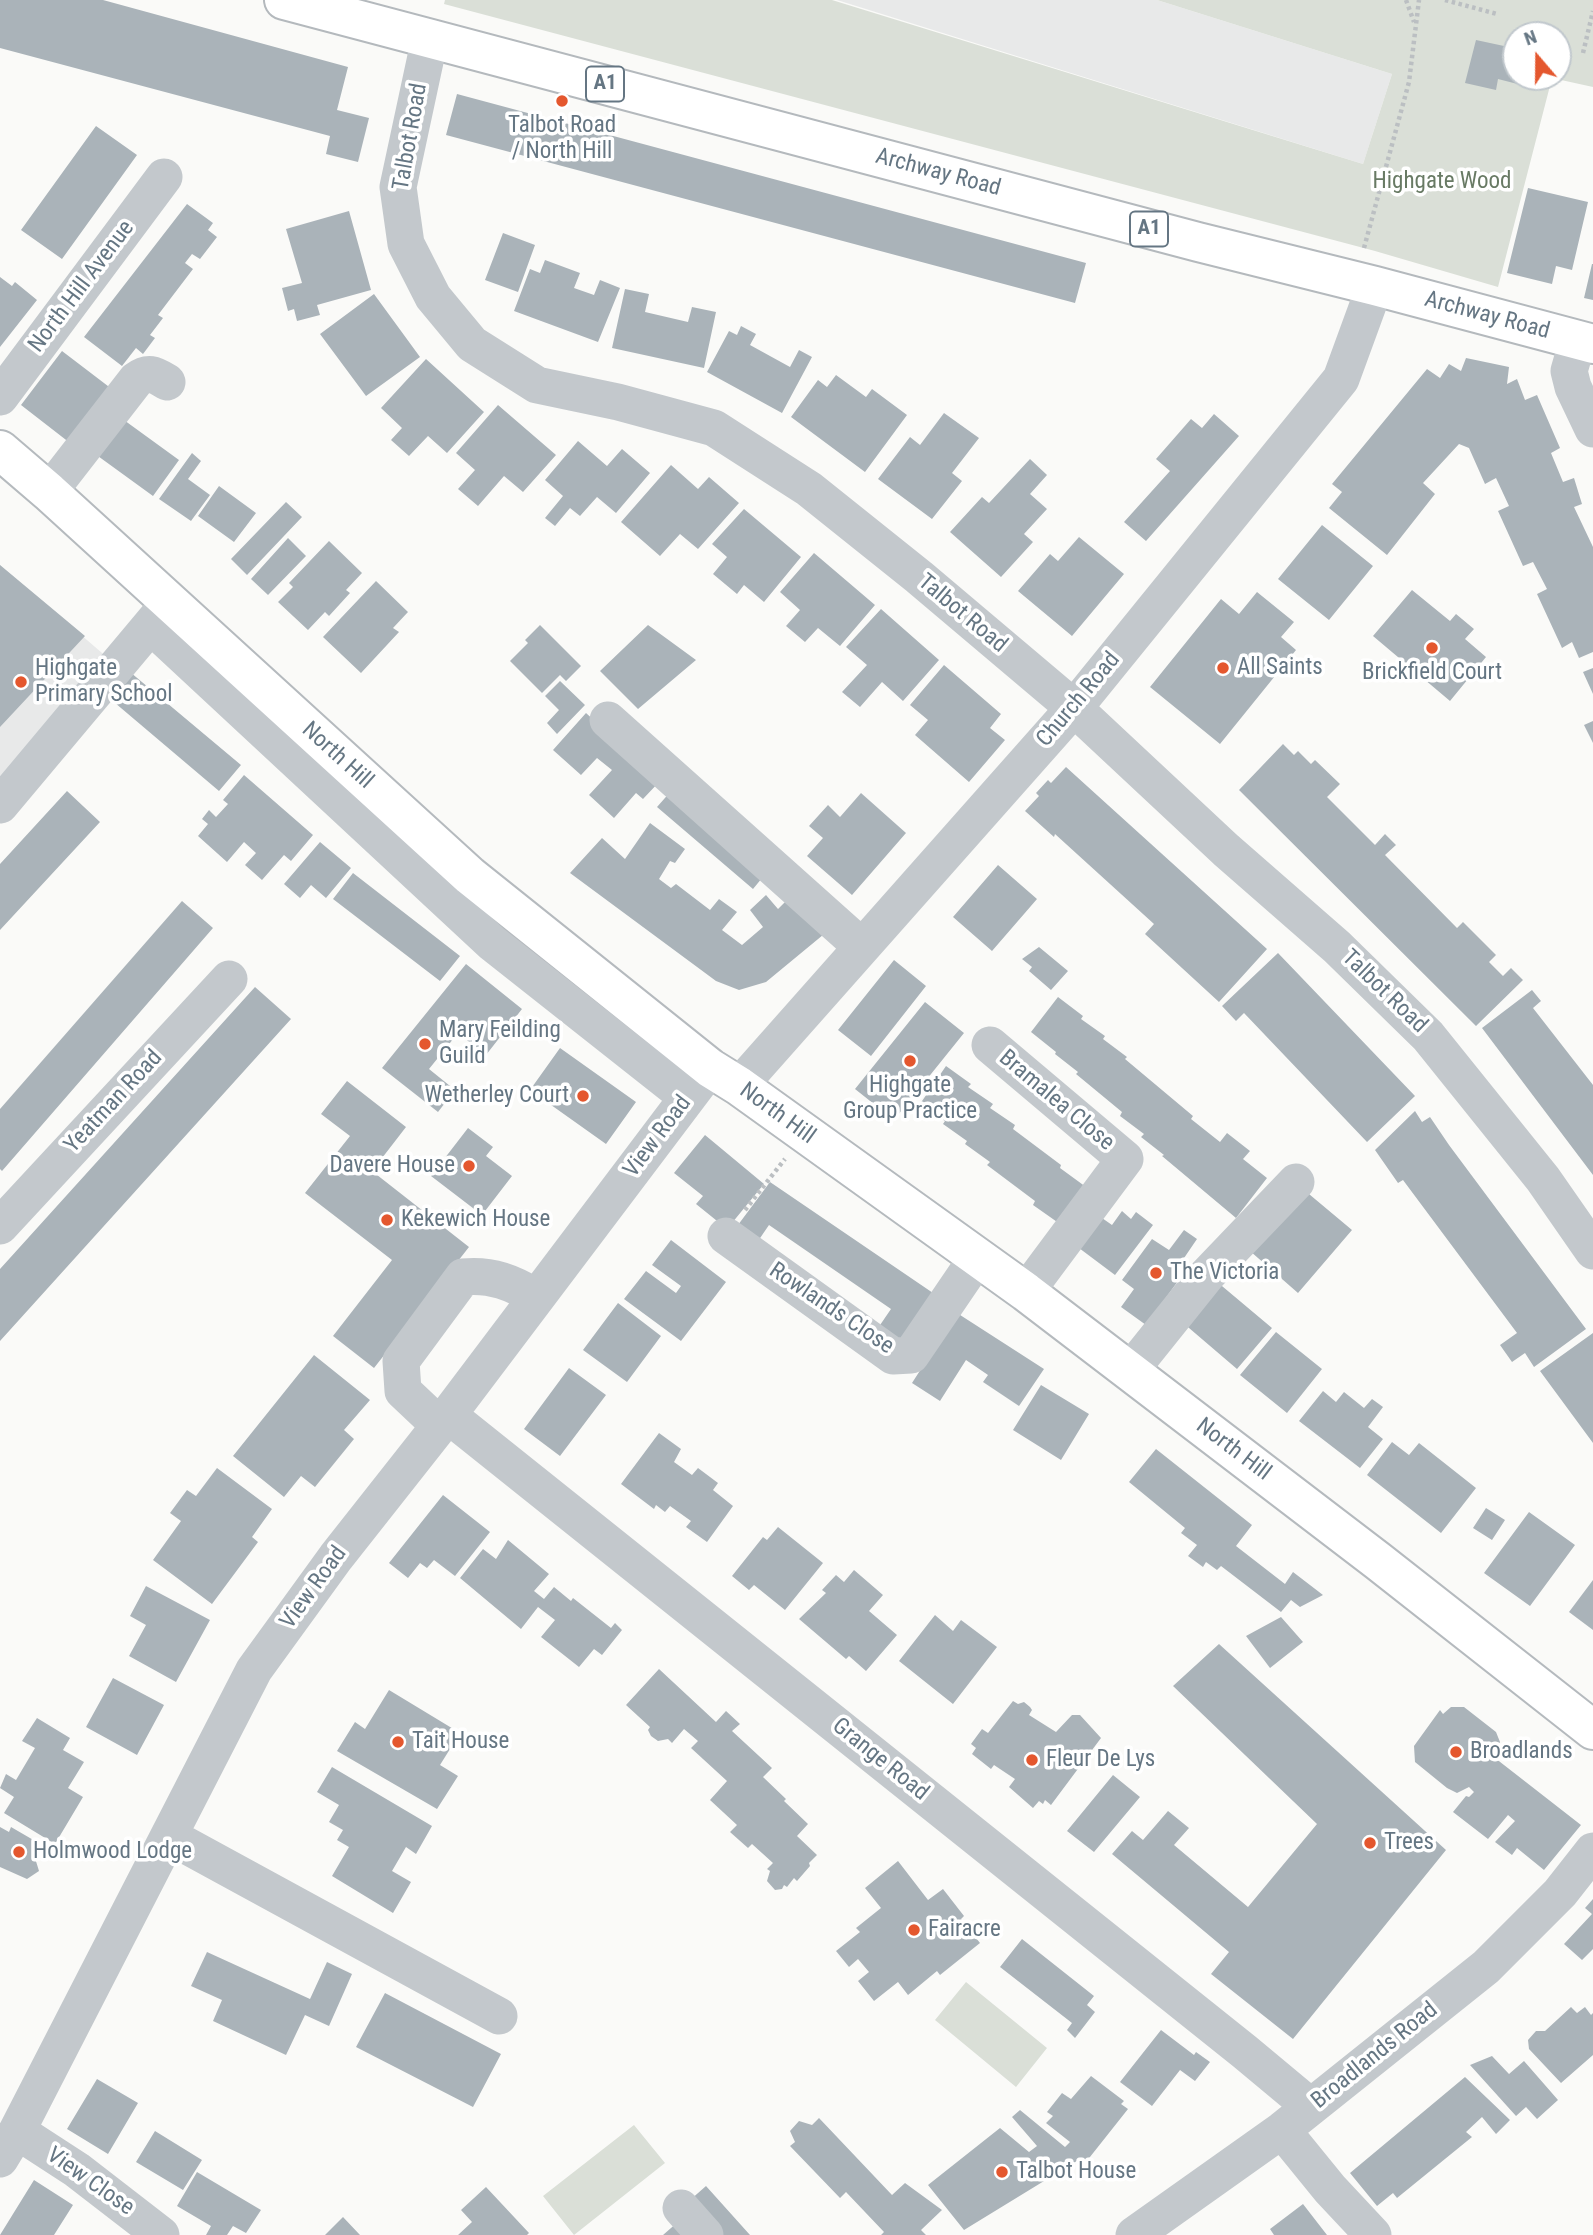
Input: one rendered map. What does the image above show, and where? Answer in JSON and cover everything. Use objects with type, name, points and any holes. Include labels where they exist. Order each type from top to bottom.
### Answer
[{"type":"main road","name":"Archway Road","points":[[284,0],[1198,242],[1368,272],[1586,342]]},
{"type":"main road","name":"North Hill","points":[[0,450],[49,492],[160,615],[712,1084],[805,1134],[1026,1292],[1378,1561],[1593,1730]]},
{"type":"street","name":"Talbot Road","points":[[430,38],[398,187],[406,244],[433,297],[472,344],[537,385],[618,401],[714,428],[809,489],[919,577],[1074,708],[1226,850],[1337,947],[1429,1036],[1543,1178],[1593,1251]]},
{"type":"street","name":"North Hill Avenue","points":[[0,397],[164,177]]},
{"type":"street","name":"Church Road","points":[[712,1084],[862,947],[1074,708],[1341,379],[1368,272]]},
{"type":"street","points":[[1586,342],[1569,371],[1573,387],[1593,429]]},
{"type":"street","points":[[49,492],[136,380],[144,374],[155,374],[167,382]]},
{"type":"street","points":[[0,805],[160,615]]},
{"type":"street","points":[[608,720],[862,947]]},
{"type":"street","name":"Yeatman Road","points":[[2,1220],[229,979]]},
{"type":"street","name":"Bramalea Close","points":[[990,1045],[1125,1159],[1026,1292]]},
{"type":"street","name":"View Road","points":[[9,2145],[254,1670],[336,1557],[536,1297],[712,1084]]},
{"type":"street","points":[[1129,1371],[1207,1275],[1296,1182]]},
{"type":"street","name":"Rowlands Close","points":[[726,1236],[893,1356],[911,1355],[977,1258]]},
{"type":"street","name":"Grange Road","points":[[536,1297],[514,1284],[483,1275],[464,1277],[401,1361],[403,1391],[1245,2052],[1311,2107]]},
{"type":"street","points":[[169,1836],[499,2016]]},
{"type":"street","name":"Broadlands Road","points":[[1134,2235],[1282,2130],[1486,1967],[1560,1893],[1593,1852]]},
{"type":"street","points":[[1282,2130],[1330,2189],[1373,2235]]},
{"type":"street","name":"View Close","points":[[9,2145],[77,2170],[160,2235]]},
{"type":"path","points":[[1406,0],[1415,23]]},
{"type":"path","points":[[1368,272],[1409,82],[1419,0]]},
{"type":"path","points":[[1445,0],[1497,14]]},
{"type":"path","points":[[1583,53],[1593,11]]},
{"type":"path","points":[[726,1236],[805,1134]]},
{"type":"shaded area","points":[[837,0],[1157,0],[1392,74],[1363,164]]},
{"type":"shaded area","name":"Highgate Primary School","points":[[0,565],[109,659],[0,778]]},
{"type":"green space","name":"Highgate Wood","points":[[445,0],[832,0],[1363,164],[1392,74],[1157,0],[1593,0],[1593,87],[1572,82],[1572,21],[1502,21],[1502,91],[1549,91],[1498,287],[1375,251],[444,4]]},
{"type":"green space","points":[[966,1982],[1047,2048],[1016,2087],[935,2020]]},
{"type":"green space","points":[[634,2125],[665,2163],[574,2235],[543,2196]]},
{"type":"building","points":[[0,0],[103,0],[348,67],[337,110],[369,118],[358,162],[326,154],[330,136],[0,48]]},
{"type":"building","points":[[1476,40],[1502,46],[1502,80],[1498,79],[1496,90],[1465,83]]},
{"type":"building","points":[[457,94],[1086,263],[1075,303],[446,135]]},
{"type":"building","points":[[96,126],[137,155],[62,259],[21,230]]},
{"type":"building","points":[[1528,188],[1588,202],[1572,270],[1556,266],[1552,284],[1507,273]]},
{"type":"building","points":[[187,204],[213,223],[208,230],[217,237],[200,259],[192,254],[185,263],[193,269],[158,315],[163,318],[150,335],[155,338],[143,354],[136,348],[122,366],[84,337]]},
{"type":"building","points":[[349,211],[371,290],[317,305],[320,315],[297,321],[294,309],[288,311],[282,288],[302,283],[286,229]]},
{"type":"building","points":[[503,233],[535,245],[518,292],[485,280]]},
{"type":"building","points":[[545,260],[580,273],[574,288],[594,295],[600,280],[620,288],[598,342],[514,311],[530,269],[540,273]]},
{"type":"building","points":[[1593,264],[1593,300],[1584,298]]},
{"type":"building","points":[[0,277],[12,286],[15,282],[37,300],[0,347]]},
{"type":"building","points":[[625,289],[649,294],[645,312],[688,322],[692,307],[716,312],[704,368],[612,348]]},
{"type":"building","points":[[374,294],[420,357],[366,396],[320,334]]},
{"type":"building","points":[[741,326],[756,334],[750,345],[790,367],[799,350],[812,357],[782,413],[707,372],[729,331],[737,335]]},
{"type":"building","points":[[62,351],[121,396],[79,450],[21,405]]},
{"type":"building","points":[[1466,358],[1509,367],[1507,384],[1517,379],[1525,400],[1537,395],[1560,448],[1551,453],[1563,482],[1574,478],[1582,504],[1574,507],[1593,547],[1593,652],[1579,658],[1572,642],[1562,648],[1537,594],[1547,589],[1533,562],[1523,566],[1498,511],[1509,506],[1496,478],[1485,484],[1469,448],[1459,444],[1423,483],[1435,494],[1387,555],[1329,508],[1342,492],[1332,484],[1427,369],[1440,378],[1449,364],[1461,371]]},
{"type":"building","points":[[426,359],[484,412],[447,453],[428,436],[409,456],[391,440],[402,428],[381,408]]},
{"type":"building","points":[[836,375],[866,397],[872,389],[907,415],[865,472],[791,417],[818,380],[827,387]]},
{"type":"building","points":[[498,405],[556,455],[523,492],[504,476],[478,506],[458,489],[475,470],[456,453]]},
{"type":"building","points":[[944,413],[979,438],[952,473],[962,481],[932,519],[878,479],[910,437],[920,445]]},
{"type":"building","points":[[1214,414],[1239,436],[1146,541],[1124,522],[1170,471],[1156,459],[1191,419],[1202,428]]},
{"type":"building","points":[[117,415],[179,460],[153,496],[91,451]]},
{"type":"building","points":[[578,441],[607,466],[622,449],[650,473],[616,513],[597,497],[580,516],[570,508],[555,526],[545,518],[563,496],[545,480]]},
{"type":"building","points":[[192,453],[201,461],[188,479],[210,495],[191,521],[159,499]]},
{"type":"building","points":[[1030,459],[1047,475],[1030,494],[1047,509],[1024,534],[1033,542],[1001,577],[950,532],[982,497],[989,503]]},
{"type":"building","points":[[671,465],[698,489],[709,477],[739,503],[698,549],[680,534],[660,556],[621,522]]},
{"type":"building","points":[[219,486],[256,513],[234,542],[198,516]]},
{"type":"building","points":[[286,502],[302,517],[247,575],[231,559]]},
{"type":"building","points":[[744,509],[801,557],[764,602],[744,585],[737,594],[713,574],[727,557],[712,544]]},
{"type":"building","points":[[1322,525],[1373,566],[1329,620],[1278,579]]},
{"type":"building","points":[[1079,537],[1124,574],[1072,636],[1018,591],[1050,554],[1058,561]]},
{"type":"building","points":[[288,538],[306,556],[268,595],[251,579]]},
{"type":"building","points":[[329,541],[362,573],[346,590],[350,593],[329,616],[325,612],[308,630],[278,602],[293,587],[289,583]]},
{"type":"building","points":[[814,553],[875,605],[840,646],[818,628],[805,642],[786,626],[800,610],[780,592]]},
{"type":"building","name":"Highgate Primary School","points":[[0,565],[85,636],[0,727]]},
{"type":"building","points":[[376,581],[408,612],[393,628],[399,632],[361,673],[323,637]]},
{"type":"building","name":"Brickfield Court","points":[[1412,590],[1450,621],[1456,614],[1474,629],[1465,639],[1486,657],[1450,701],[1373,636]]},
{"type":"building","name":"All Saints","points":[[1257,592],[1294,622],[1281,637],[1296,650],[1220,744],[1150,687],[1221,599],[1239,614]]},
{"type":"building","points":[[881,609],[939,660],[903,701],[882,682],[860,707],[842,692],[867,665],[846,647]]},
{"type":"building","points":[[540,625],[581,666],[566,681],[560,675],[542,693],[510,661],[528,643],[525,640]]},
{"type":"building","points":[[648,625],[696,660],[638,709],[600,671]]},
{"type":"building","points":[[944,665],[1001,714],[990,728],[1005,740],[969,782],[915,735],[928,720],[910,705]]},
{"type":"building","points":[[1593,668],[1593,694],[1583,672]]},
{"type":"building","points":[[130,672],[241,765],[219,791],[108,697]]},
{"type":"building","points":[[560,681],[585,705],[557,734],[547,723],[559,710],[545,696]]},
{"type":"building","points":[[586,713],[660,781],[643,799],[636,793],[614,818],[589,795],[612,770],[597,758],[581,775],[553,750]]},
{"type":"building","points":[[1593,721],[1593,743],[1584,725]]},
{"type":"building","points":[[1283,744],[1294,755],[1298,751],[1311,764],[1315,760],[1340,784],[1327,797],[1375,845],[1385,834],[1396,845],[1385,855],[1457,928],[1463,922],[1496,955],[1489,962],[1503,976],[1511,968],[1523,980],[1476,1026],[1239,790]]},
{"type":"building","points":[[1066,767],[1267,949],[1219,1002],[1145,934],[1154,924],[1055,834],[1054,837],[1025,811],[1039,796],[1036,793],[1048,780],[1051,783]]},
{"type":"building","points":[[244,775],[313,835],[291,861],[284,855],[262,880],[245,865],[256,853],[244,842],[227,862],[198,836],[208,824],[202,819],[209,810],[216,817],[228,804],[223,800]]},
{"type":"building","points":[[672,790],[767,872],[753,889],[657,807]]},
{"type":"building","points":[[67,791],[100,822],[0,930],[0,864]]},
{"type":"building","points":[[861,793],[906,833],[852,895],[807,856],[823,838],[809,826],[828,805],[840,817]]},
{"type":"building","points":[[650,823],[685,849],[675,863],[670,861],[659,879],[671,888],[676,884],[710,910],[719,899],[737,912],[722,930],[742,945],[763,927],[750,910],[766,895],[778,909],[793,894],[829,930],[766,982],[739,990],[716,981],[570,873],[602,838],[625,859]]},
{"type":"building","points":[[320,842],[351,868],[326,898],[311,885],[300,898],[284,884]]},
{"type":"building","points":[[998,865],[1037,899],[992,951],[953,917]]},
{"type":"building","points":[[353,873],[460,956],[440,981],[333,899]]},
{"type":"building","points":[[182,901],[213,928],[2,1171],[0,1109]]},
{"type":"building","points":[[1039,947],[1068,971],[1051,990],[1029,971],[1032,967],[1022,959]]},
{"type":"building","points":[[1278,953],[1415,1096],[1367,1142],[1244,1013],[1236,1021],[1222,1006]]},
{"type":"building","points":[[894,960],[926,986],[871,1056],[838,1030]]},
{"type":"building","name":"Mary Feilding Guild","points":[[466,964],[522,1009],[486,1055],[458,1033],[429,1069],[455,1090],[438,1112],[382,1068]]},
{"type":"building","points":[[255,987],[291,1019],[0,1341],[0,1269]]},
{"type":"building","points":[[1532,990],[1541,1001],[1533,1008],[1593,1085],[1593,1175],[1482,1028]]},
{"type":"building","points":[[1058,997],[1083,1016],[1081,1019],[1105,1036],[1103,1039],[1127,1057],[1125,1059],[1193,1116],[1191,1119],[1220,1142],[1227,1133],[1250,1151],[1243,1159],[1267,1178],[1236,1218],[1141,1137],[1144,1134],[1120,1116],[1122,1112],[1031,1032]]},
{"type":"building","name":"Highgate Group Practice","points":[[925,1002],[964,1033],[894,1120],[855,1089]]},
{"type":"building","name":"Wetherley Court","points":[[560,1048],[636,1102],[606,1144],[530,1090]]},
{"type":"building","points":[[946,1066],[971,1084],[968,1087],[993,1104],[990,1108],[1015,1125],[1013,1129],[1086,1187],[1060,1224],[1033,1205],[1035,1201],[987,1165],[990,1162],[943,1124],[945,1121],[920,1104]]},
{"type":"building","name":"Kekewich House","points":[[347,1081],[406,1127],[372,1171],[469,1247],[374,1368],[333,1336],[392,1260],[305,1193],[350,1136],[321,1114]]},
{"type":"building","points":[[1415,1111],[1422,1122],[1430,1117],[1586,1329],[1534,1367],[1525,1353],[1512,1362],[1500,1345],[1517,1333],[1403,1180],[1398,1183],[1375,1150]]},
{"type":"building","name":"Davere House","points":[[468,1128],[493,1147],[486,1156],[512,1176],[482,1215],[431,1176]]},
{"type":"building","points":[[705,1135],[764,1184],[727,1229],[696,1204],[703,1196],[674,1173]]},
{"type":"building","points":[[770,1182],[933,1293],[899,1344],[878,1328],[891,1309],[769,1225],[756,1244],[735,1229]]},
{"type":"building","points":[[1303,1189],[1352,1230],[1298,1293],[1250,1251]]},
{"type":"building","points":[[1122,1211],[1131,1219],[1136,1212],[1153,1225],[1115,1275],[1079,1248],[1102,1218],[1112,1225]]},
{"type":"building","name":"The Victoria","points":[[1184,1230],[1197,1239],[1182,1261],[1189,1266],[1146,1325],[1121,1307],[1134,1289],[1122,1280],[1152,1239],[1169,1250]]},
{"type":"building","points":[[671,1240],[726,1282],[681,1341],[624,1299],[646,1271],[676,1293],[681,1286],[652,1265]]},
{"type":"building","points":[[1216,1281],[1272,1328],[1237,1369],[1182,1322]]},
{"type":"building","points":[[618,1303],[661,1336],[627,1382],[583,1350]]},
{"type":"building","points":[[957,1313],[1044,1369],[1019,1406],[983,1382],[988,1375],[966,1360],[940,1401],[912,1383]]},
{"type":"building","points":[[1276,1332],[1322,1369],[1287,1413],[1240,1375]]},
{"type":"building","points":[[1593,1333],[1593,1443],[1540,1371]]},
{"type":"building","points":[[314,1355],[370,1400],[344,1430],[354,1439],[315,1487],[301,1476],[284,1497],[233,1456]]},
{"type":"building","points":[[569,1368],[606,1395],[560,1456],[524,1429]]},
{"type":"building","points":[[1041,1385],[1089,1414],[1061,1460],[1013,1430]]},
{"type":"building","points":[[1323,1391],[1336,1402],[1344,1392],[1364,1408],[1372,1399],[1383,1407],[1368,1427],[1383,1439],[1360,1468],[1299,1421]]},
{"type":"building","points":[[659,1433],[681,1449],[674,1462],[692,1475],[698,1468],[718,1483],[713,1490],[733,1506],[707,1542],[686,1527],[691,1521],[670,1506],[665,1512],[656,1505],[654,1509],[621,1484]]},
{"type":"building","points":[[1392,1442],[1409,1455],[1419,1443],[1476,1488],[1441,1533],[1367,1475]]},
{"type":"building","points":[[1156,1449],[1252,1525],[1236,1546],[1285,1584],[1293,1572],[1323,1595],[1300,1607],[1291,1600],[1281,1612],[1221,1566],[1217,1570],[1206,1562],[1203,1567],[1188,1556],[1197,1545],[1181,1533],[1185,1528],[1129,1482]]},
{"type":"building","points":[[217,1468],[272,1509],[252,1537],[258,1542],[212,1604],[153,1560],[181,1521],[170,1513],[187,1490],[196,1496]]},
{"type":"building","points":[[443,1495],[490,1532],[455,1576],[434,1560],[427,1568],[420,1563],[408,1578],[389,1563]]},
{"type":"building","points":[[1486,1508],[1505,1520],[1492,1540],[1473,1528]]},
{"type":"building","points":[[1529,1512],[1575,1545],[1530,1606],[1484,1573]]},
{"type":"building","points":[[778,1527],[823,1563],[785,1610],[754,1585],[749,1590],[732,1576],[763,1537],[767,1540]]},
{"type":"building","points":[[508,1540],[549,1574],[534,1591],[544,1599],[554,1587],[571,1601],[573,1598],[611,1628],[615,1623],[622,1630],[602,1655],[594,1649],[579,1667],[541,1637],[555,1620],[538,1607],[521,1629],[460,1578],[483,1549],[496,1559]]},
{"type":"building","points":[[854,1570],[883,1595],[869,1611],[897,1635],[866,1671],[849,1656],[846,1659],[799,1619],[826,1593],[822,1590],[836,1575],[844,1582]]},
{"type":"building","points":[[1593,1580],[1593,1630],[1569,1612]]},
{"type":"building","points":[[146,1586],[210,1620],[176,1682],[129,1656],[146,1625],[130,1616]]},
{"type":"building","points":[[935,1615],[953,1631],[961,1620],[997,1647],[953,1704],[899,1661]]},
{"type":"building","points":[[1281,1617],[1303,1642],[1270,1668],[1246,1636]]},
{"type":"building","name":"Trees","points":[[1219,1644],[1446,1850],[1293,2039],[1211,1974],[1229,1952],[1112,1854],[1132,1831],[1143,1840],[1168,1811],[1189,1828],[1174,1845],[1248,1907],[1317,1824],[1173,1686]]},
{"type":"building","points":[[659,1669],[716,1722],[726,1711],[740,1724],[732,1731],[772,1768],[763,1777],[808,1824],[797,1836],[817,1855],[797,1881],[794,1878],[787,1887],[784,1885],[782,1889],[775,1890],[767,1881],[770,1871],[767,1869],[773,1863],[752,1844],[748,1848],[730,1832],[737,1825],[710,1800],[727,1781],[691,1748],[698,1741],[684,1729],[672,1743],[668,1739],[658,1741],[651,1736],[648,1730],[650,1727],[626,1705]]},
{"type":"building","points":[[113,1678],[164,1705],[137,1755],[86,1727]]},
{"type":"building","name":"Tait House","points":[[389,1690],[460,1733],[440,1765],[458,1776],[437,1809],[337,1751],[355,1722],[365,1729]]},
{"type":"building","name":"Fleur De Lys","points":[[1013,1701],[1018,1704],[1024,1702],[1032,1710],[1029,1715],[1056,1732],[1072,1715],[1080,1715],[1101,1738],[1051,1805],[1045,1800],[1043,1804],[1039,1801],[1033,1808],[1009,1787],[1015,1779],[994,1765],[991,1769],[972,1754],[976,1748],[971,1744],[982,1729],[988,1733]]},
{"type":"building","points":[[1451,1707],[1464,1707],[1496,1732],[1500,1742],[1495,1758],[1581,1825],[1544,1870],[1517,1848],[1512,1855],[1495,1842],[1515,1821],[1508,1815],[1488,1839],[1453,1812],[1466,1796],[1469,1797],[1474,1792],[1469,1787],[1457,1793],[1447,1788],[1415,1762],[1414,1746],[1440,1710],[1443,1714]]},
{"type":"building","points":[[37,1718],[70,1738],[63,1750],[84,1762],[68,1788],[83,1797],[55,1844],[4,1813],[14,1797],[0,1788],[6,1774],[16,1780],[35,1748],[22,1741]]},
{"type":"building","points":[[332,1767],[432,1826],[416,1854],[406,1847],[392,1871],[411,1882],[393,1913],[332,1876],[349,1847],[337,1840],[343,1830],[329,1822],[339,1805],[317,1792]]},
{"type":"building","points":[[1113,1775],[1140,1797],[1094,1852],[1067,1831]]},
{"type":"building","name":"Holmwood Lodge","points":[[0,1827],[9,1832],[11,1827],[42,1845],[35,1858],[39,1871],[27,1879],[0,1867]]},
{"type":"building","name":"Fairacre","points":[[898,1861],[928,1900],[943,1889],[964,1916],[961,1919],[980,1943],[940,1975],[937,1971],[908,1995],[898,1982],[874,2001],[858,1981],[869,1972],[858,1959],[849,1967],[836,1951],[860,1932],[856,1928],[881,1908],[865,1888]]},
{"type":"building","points":[[1593,1899],[1593,1949],[1582,1960],[1564,1944],[1592,1914],[1585,1908]]},
{"type":"building","points":[[1022,1939],[1094,1996],[1087,2005],[1095,2012],[1075,2038],[1067,2030],[1072,2023],[1000,1967]]},
{"type":"building","points":[[207,1952],[310,1999],[327,1962],[352,1974],[329,2026],[305,2015],[286,2055],[213,2021],[222,2000],[191,1986]]},
{"type":"building","points":[[385,1993],[501,2054],[473,2107],[356,2047]]},
{"type":"building","points":[[1571,2007],[1577,2013],[1585,2007],[1591,2015],[1593,2013],[1593,2055],[1561,2083],[1529,2049],[1528,2040],[1536,2031],[1545,2031]]},
{"type":"building","points":[[1161,2030],[1194,2055],[1196,2052],[1210,2062],[1195,2081],[1180,2070],[1152,2106],[1120,2082]]},
{"type":"building","points":[[1492,2056],[1509,2074],[1524,2061],[1558,2100],[1537,2119],[1526,2107],[1516,2116],[1470,2065]]},
{"type":"building","name":"Talbot House","points":[[1091,2076],[1124,2101],[1121,2104],[1128,2109],[1086,2162],[1080,2159],[964,2230],[928,2185],[1000,2128],[1029,2152],[1037,2146],[1012,2117],[1020,2110],[1065,2147],[1070,2142],[1046,2123],[1053,2116],[1047,2112],[1062,2093],[1071,2099]]},
{"type":"building","points":[[1465,2077],[1510,2120],[1496,2134],[1482,2117],[1466,2132],[1472,2137],[1397,2198],[1393,2193],[1377,2206],[1350,2173]]},
{"type":"building","points":[[97,2079],[138,2103],[108,2154],[67,2129]]},
{"type":"building","points":[[819,2118],[892,2195],[905,2183],[942,2210],[921,2230],[926,2235],[881,2235],[884,2232],[846,2192],[840,2198],[790,2146],[795,2142],[790,2131],[799,2121],[812,2125]]},
{"type":"building","points":[[155,2131],[202,2160],[183,2190],[136,2162]]},
{"type":"building","points":[[197,2172],[261,2210],[246,2233],[233,2226],[227,2235],[206,2235],[211,2226],[177,2206]]},
{"type":"building","points":[[34,2180],[73,2205],[54,2235],[0,2235]]},
{"type":"building","points":[[706,2186],[750,2235],[720,2235],[689,2201]]},
{"type":"building","points":[[486,2187],[529,2233],[527,2235],[458,2235],[472,2222],[461,2210]]},
{"type":"building","points":[[1303,2204],[1327,2235],[1274,2235],[1270,2229]]},
{"type":"building","points":[[343,2217],[360,2235],[325,2235]]},
{"type":"building","points":[[679,2221],[691,2235],[663,2235]]},
{"type":"place","name":"Talbot Road / North Hill","points":[[562,101]]},
{"type":"place","name":"Brickfield Court","points":[[1432,648]]},
{"type":"place","name":"All Saints","points":[[1223,668]]},
{"type":"place","name":"Highgate Primary School","points":[[21,682]]},
{"type":"place","name":"Mary Feilding Guild","points":[[425,1044]]},
{"type":"place","name":"Highgate Group Practice","points":[[910,1061]]},
{"type":"place","name":"Wetherley Court","points":[[583,1096]]},
{"type":"place","name":"Davere House","points":[[469,1166]]},
{"type":"place","name":"Kekewich House","points":[[387,1220]]},
{"type":"place","name":"The Victoria","points":[[1156,1273]]},
{"type":"place","name":"Tait House","points":[[398,1742]]},
{"type":"place","name":"Broadlands","points":[[1456,1752]]},
{"type":"place","name":"Fleur De Lys","points":[[1032,1760]]},
{"type":"place","name":"Trees","points":[[1370,1843]]},
{"type":"place","name":"Holmwood Lodge","points":[[19,1852]]},
{"type":"place","name":"Fairacre","points":[[914,1930]]},
{"type":"place","name":"Talbot House","points":[[1002,2172]]}]
